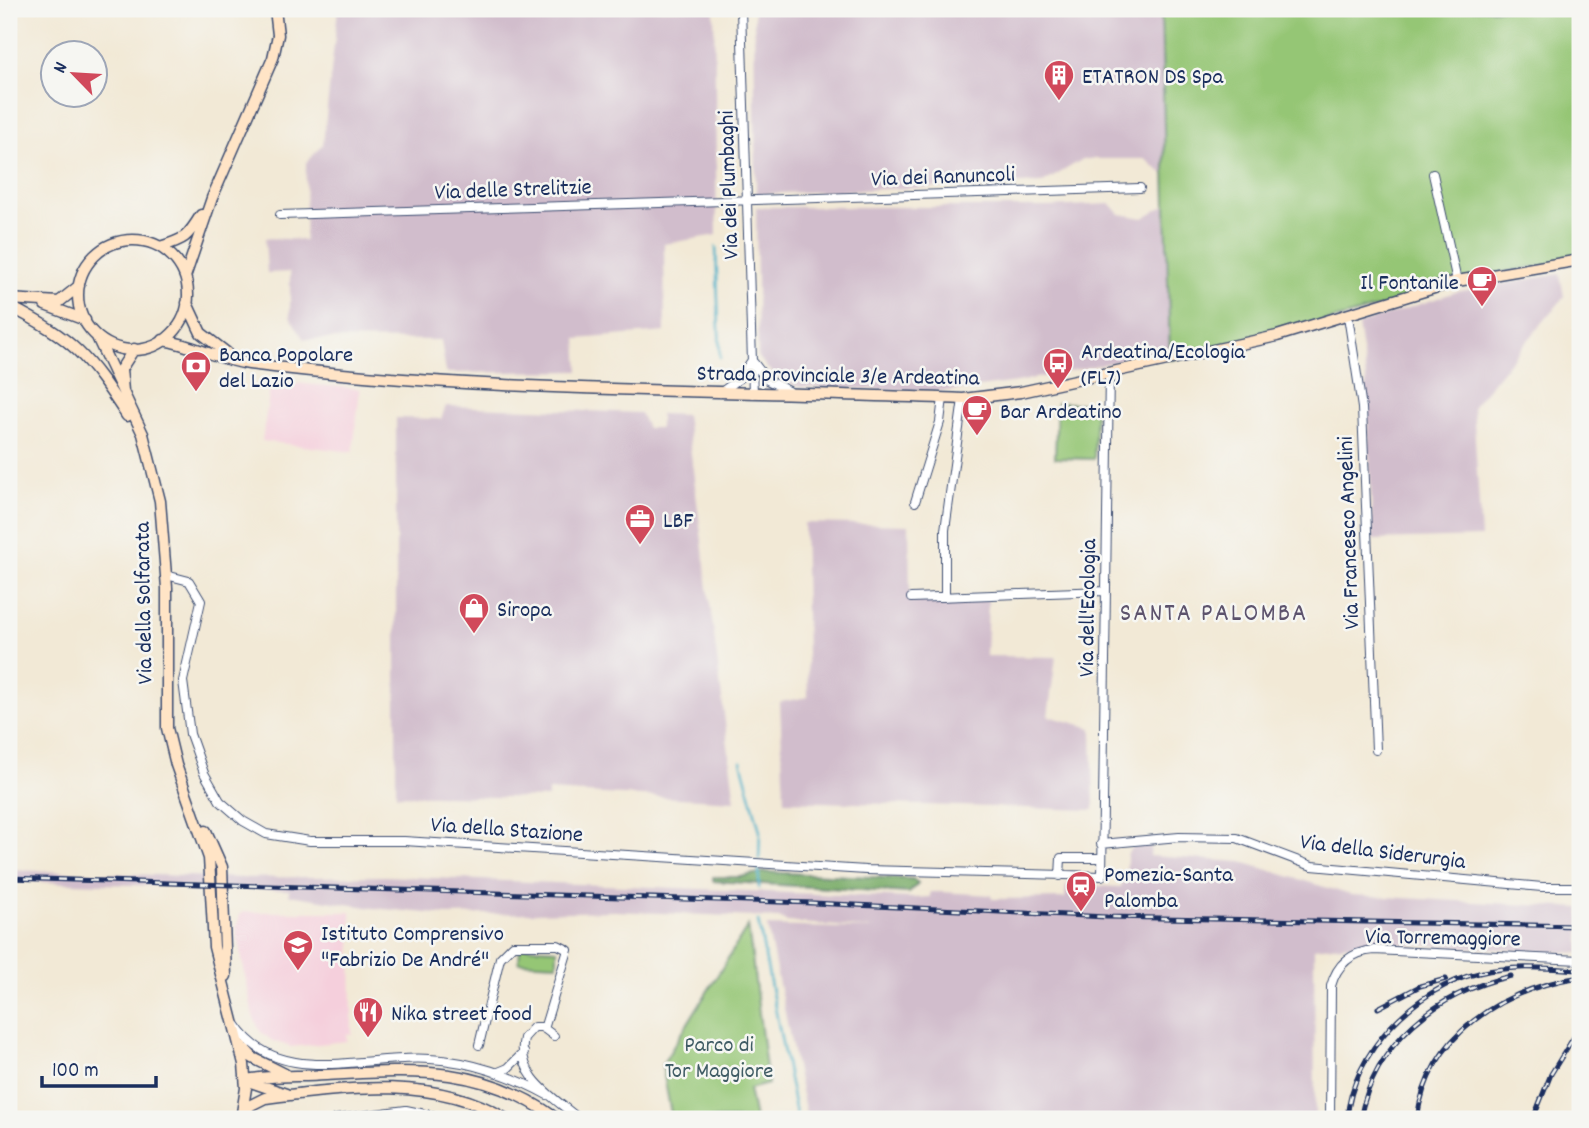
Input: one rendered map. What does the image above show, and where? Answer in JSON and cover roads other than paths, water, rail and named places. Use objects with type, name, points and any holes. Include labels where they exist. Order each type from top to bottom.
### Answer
[{"type":"main road","points":[[185,277],[212,198],[274,58],[278,35],[275,9]]},
{"type":"main road","points":[[187,303],[179,324],[163,340],[134,349],[118,347],[97,337],[85,320],[78,298],[79,286],[92,259],[110,246],[131,240],[160,247],[177,244],[188,236],[212,198]]},
{"type":"main road","points":[[160,247],[179,265],[185,277],[187,303],[205,337],[225,353],[248,364]]},
{"type":"main road","name":"Strada provinciale 3/e Ardeatina","points":[[248,364],[482,386],[963,399],[1021,392],[1284,334],[1457,281],[1580,260]]},
{"type":"main road","points":[[9,299],[39,303],[59,302],[79,286]]},
{"type":"main road","points":[[39,303],[85,320]]},
{"type":"main road","points":[[9,306],[54,329],[78,348],[100,373],[143,434]]},
{"type":"main road","name":"Via della Solfarata","points":[[97,337],[143,434],[160,501],[166,575],[166,720],[173,757],[195,814],[214,844],[221,864],[227,990],[246,1080],[241,1117]]},
{"type":"main road","points":[[163,340],[248,364]]},
{"type":"main road","points":[[123,394],[121,369],[134,349]]},
{"type":"main road","points":[[240,1044],[253,1058],[288,1076]]},
{"type":"main road","points":[[246,1080],[430,1065],[482,1081],[523,1098],[557,1119]]},
{"type":"main road","points":[[246,1080],[292,1096]]},
{"type":"main road","points":[[241,1117],[261,1100],[421,1088],[477,1104],[506,1119]]},
{"type":"street","name":"Via dei Plumbaghi","points":[[741,9],[753,394]]},
{"type":"street","points":[[1433,174],[1457,281]]},
{"type":"street","name":"Via dei Ranuncoli","points":[[747,200],[1140,188]]},
{"type":"street","name":"Via delle Strelitzie","points":[[280,215],[747,200]]},
{"type":"street","name":"Via Francesco Angelini","points":[[1348,316],[1362,408],[1376,750]]},
{"type":"street","points":[[719,393],[739,379],[752,360],[767,380],[802,395]]},
{"type":"street","name":"Via dell'Ecologia","points":[[1101,844],[1109,373]]},
{"type":"street","points":[[915,502],[940,422],[943,398]]},
{"type":"street","points":[[945,597],[946,524],[963,399]]},
{"type":"street","name":"Via della Stazione","points":[[166,575],[189,581],[201,601],[182,685],[185,716],[196,755],[222,803],[258,831],[310,841],[404,841],[759,864],[1060,876],[1102,876],[1101,858]]},
{"type":"street","points":[[911,598],[1105,592]]},
{"type":"street","name":"Via della Siderurgia","points":[[1101,844],[1179,837],[1237,838],[1312,866],[1542,887],[1580,887]]},
{"type":"street","points":[[1060,876],[1061,858],[1101,858],[1101,844]]},
{"type":"street","points":[[479,1045],[501,956],[513,945],[558,945],[568,950],[544,1029]]},
{"type":"street","name":"Via Torremaggiore","points":[[1330,1119],[1331,986],[1336,971],[1348,957],[1374,950],[1580,960]]},
{"type":"street","points":[[235,1024],[254,1047],[276,1059],[298,1064],[332,1062],[430,1065],[495,1073],[547,1095],[579,1119]]},
{"type":"street","points":[[547,1095],[535,1081],[524,1052],[523,1041],[527,1032],[537,1026],[554,1036]]},
{"type":"street","points":[[495,1073],[508,1068],[524,1052]]},
{"type":"street","points":[[332,1062],[334,1074]]},
{"type":"street","points":[[523,1098],[529,1086]]},
{"type":"street","points":[[336,1119],[406,1110],[449,1119]]},
{"type":"waterway","points":[[716,247],[720,357]]},
{"type":"waterway","points":[[741,761],[760,831],[759,860]]},
{"type":"waterway","points":[[759,867],[759,888]]},
{"type":"waterway","points":[[758,921],[797,1119]]},
{"type":"railway","points":[[9,878],[813,903],[1107,917],[1580,926]]},
{"type":"railway","points":[[1347,1119],[1351,1094],[1374,1047],[1410,1008],[1432,993],[1455,981],[1491,970],[1580,970]]},
{"type":"railway","points":[[1360,1119],[1379,1067],[1413,1025],[1434,1008],[1458,995],[1511,976]]},
{"type":"railway","points":[[1417,1119],[1424,1089],[1436,1063],[1453,1040],[1473,1021],[1523,992],[1580,977]]},
{"type":"railway","points":[[1378,1008],[1420,986],[1446,979]]},
{"type":"railway","points":[[1533,1119],[1551,1074],[1580,1027]]},
{"type":"place","name":"ETATRON DS Spa","points":[[1059,102]]},
{"type":"place","name":"Il Fontanile","points":[[1482,308]]},
{"type":"place","name":"Ardeatina/Ecologia (FL7)","points":[[1058,390]]},
{"type":"place","name":"Banca Popolare del Lazio","points":[[196,393]]},
{"type":"place","name":"Bar Ardeatino","points":[[977,437]]},
{"type":"place","name":"LBF","points":[[640,546]]},
{"type":"place","name":"Siropa","points":[[474,635]]},
{"type":"place","name":"Pomezia-Santa Palomba","points":[[1081,913]]},
{"type":"place","name":"Istituto Comprensivo \"Fabrizio De André\"","points":[[298,972]]},
{"type":"place","name":"Nika street food","points":[[368,1039]]},
{"type":"district","name":"SANTA PALOMBA","points":[[1214,611]]},
{"type":"park label","name":"Parco di Tor Maggiore","points":[[719,1056]]}]
